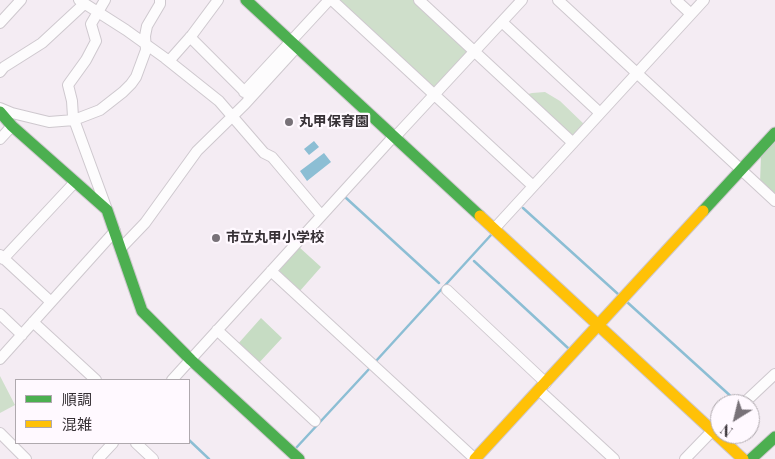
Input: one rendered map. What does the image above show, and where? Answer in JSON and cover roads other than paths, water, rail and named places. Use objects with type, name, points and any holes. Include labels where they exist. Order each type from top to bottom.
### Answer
[{"type":"street","points":[[2,17],[21,0]]},
{"type":"street","points":[[106,0],[91,24],[96,41],[86,60],[68,85],[74,120],[142,311],[191,360],[299,459]]},
{"type":"street","points":[[0,108],[12,113],[49,122],[74,120],[100,110],[131,84],[146,50],[145,36],[147,26],[160,4],[160,0]]},
{"type":"street","points":[[170,61],[218,0]]},
{"type":"street","points":[[246,0],[494,229],[710,425]]},
{"type":"street","points":[[121,248],[145,223],[197,151],[232,115],[247,95],[331,0],[534,186]]},
{"type":"street","points":[[419,0],[573,143]]},
{"type":"street","points":[[173,379],[321,215],[522,0]]},
{"type":"street","points":[[558,0],[775,201]]},
{"type":"street","points":[[676,0],[691,14]]},
{"type":"street","points":[[494,229],[704,0]]},
{"type":"street","points":[[0,72],[4,67],[42,43],[81,2],[146,44],[209,92],[232,115],[264,153],[272,157],[321,215]]},
{"type":"street","points":[[502,22],[600,114]]},
{"type":"street","points":[[190,37],[247,95]]},
{"type":"street","points":[[0,112],[12,126],[107,210]]},
{"type":"street","points":[[0,139],[12,126]]},
{"type":"street","points":[[272,271],[475,459],[775,133]]},
{"type":"street","points":[[51,302],[2,257],[75,182]]},
{"type":"street","points":[[0,359],[115,231]]},
{"type":"street","points":[[447,290],[614,459]]},
{"type":"street","points":[[0,314],[22,335]]},
{"type":"street","points":[[33,322],[95,379]]},
{"type":"street","points":[[217,330],[316,421]]},
{"type":"street","points":[[754,394],[775,374]]},
{"type":"street","points":[[0,434],[26,459]]},
{"type":"street","points":[[684,459],[710,434]]},
{"type":"street","points":[[751,459],[774,441]]},
{"type":"street","points":[[98,459],[112,444]]},
{"type":"street","points":[[137,444],[153,459]]},
{"type":"street","points":[[729,444],[743,459]]},
{"type":"water","points":[[314,141],[319,147],[309,155],[304,149]]},
{"type":"water","points":[[324,153],[331,162],[307,181],[300,171]]},
{"type":"waterway","points":[[345,197],[439,283]]},
{"type":"waterway","points":[[523,208],[618,294]]},
{"type":"waterway","points":[[376,361],[491,235]]},
{"type":"waterway","points":[[474,261],[568,348]]},
{"type":"waterway","points":[[627,302],[728,394]]},
{"type":"waterway","points":[[296,448],[370,368]]},
{"type":"waterway","points":[[190,441],[209,459]]},
{"type":"place","name":"丸甲保育園","points":[[289,122]]},
{"type":"place","name":"市立丸甲小学校","points":[[216,238]]}]
